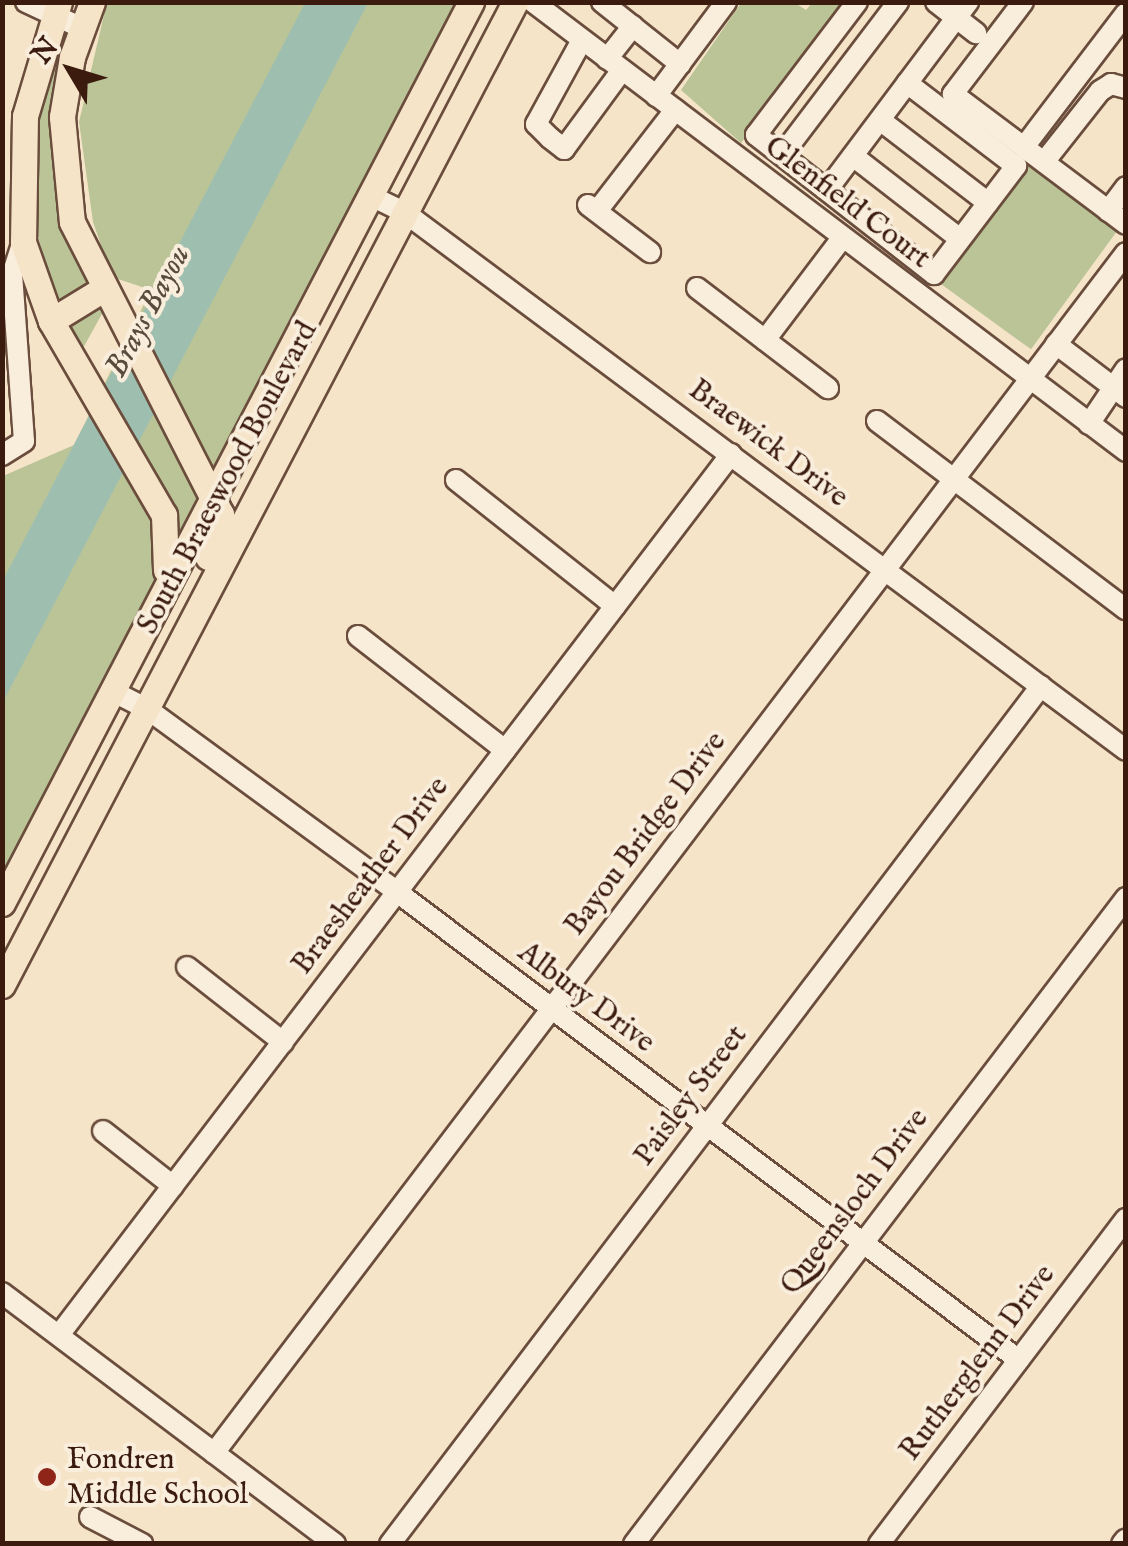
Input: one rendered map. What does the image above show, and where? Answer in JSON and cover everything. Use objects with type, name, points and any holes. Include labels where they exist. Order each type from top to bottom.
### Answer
[{"type":"main road","points":[[92,2],[82,28],[62,146],[72,222],[109,298],[189,442],[213,495],[220,527],[185,606],[180,637]]},
{"type":"main road","name":"South Braeswood Boulevard","points":[[2,903],[472,2]]},
{"type":"main road","name":"South Braeswood Boulevard","points":[[2,986],[9,956],[146,708],[515,2]]},
{"type":"main road","points":[[56,8],[25,116],[23,242],[51,321],[151,489],[169,529],[160,594]]},
{"type":"main road","points":[[51,321],[109,298]]},
{"type":"main road","points":[[189,442],[214,454],[240,442]]},
{"type":"street","points":[[26,2],[56,8],[82,28]]},
{"type":"street","name":"Glenfield Court","points":[[533,2],[1126,451]]},
{"type":"street","points":[[602,2],[680,64]]},
{"type":"street","points":[[656,96],[726,2]]},
{"type":"street","points":[[857,2],[756,135],[934,274],[1016,166],[907,83]]},
{"type":"street","points":[[782,155],[898,2]]},
{"type":"street","points":[[936,2],[962,10],[976,33]]},
{"type":"street","points":[[1022,2],[953,94],[1126,224]]},
{"type":"street","points":[[827,190],[962,10]]},
{"type":"street","points":[[1024,147],[1126,13]]},
{"type":"street","points":[[582,40],[536,124],[564,149],[615,65],[633,26]]},
{"type":"street","points":[[1044,162],[1100,90],[1112,84],[1126,88]]},
{"type":"street","points":[[650,252],[592,208],[675,110]]},
{"type":"street","points":[[880,120],[988,203]]},
{"type":"street","points":[[852,156],[960,239]]},
{"type":"street","points":[[1108,211],[1126,187]]},
{"type":"street","name":"Braewick Drive","points":[[369,195],[404,212],[1126,750]]},
{"type":"street","points":[[765,340],[843,237]]},
{"type":"street","points":[[2,455],[24,442],[20,334],[12,275],[23,242]]},
{"type":"street","name":"Bayou Bridge Drive","points":[[214,1452],[884,569],[960,484],[1030,378],[1126,253]]},
{"type":"street","points":[[697,288],[828,388]]},
{"type":"street","points":[[20,334],[51,321]]},
{"type":"street","points":[[1056,344],[1119,392]]},
{"type":"street","points":[[1090,424],[1119,392],[1126,369]]},
{"type":"street","points":[[877,421],[1126,609]]},
{"type":"street","name":"Braesheather Drive","points":[[59,1335],[732,454]]},
{"type":"street","points":[[456,480],[615,606]]},
{"type":"street","points":[[358,636],[505,750]]},
{"type":"street","name":"Paisley Street","points":[[390,1544],[1040,686]]},
{"type":"street","name":"Albury Drive","points":[[112,691],[146,708],[398,892],[1019,1360]]},
{"type":"street","name":"Queensloch Drive","points":[[634,1544],[1126,898]]},
{"type":"street","points":[[188,967],[283,1042]]},
{"type":"street","points":[[103,1131],[173,1186]]},
{"type":"street","name":"Rutherglenn Drive","points":[[879,1544],[1126,1219]]},
{"type":"street","points":[[2,1293],[335,1544]]},
{"type":"street","points":[[90,1517],[142,1544]]},
{"type":"shaded area","points":[[107,2],[459,3],[3,872],[3,476],[74,445],[151,290],[112,277],[93,222],[79,122]]},
{"type":"shaded area","points":[[741,3],[795,3],[806,10],[812,3],[847,3],[741,143],[681,90]]},
{"type":"shaded area","points":[[59,37],[65,39],[67,55],[70,237],[89,285],[58,305],[32,216],[34,112]]},
{"type":"shaded area","points":[[1026,164],[1117,230],[1031,349],[940,283]]},
{"type":"shaded area","points":[[98,305],[103,312],[82,350],[67,324]]},
{"type":"water","name":"Brays Bayou","points":[[305,3],[368,3],[3,702],[3,580]]},
{"type":"place","name":"Fondren Middle School","points":[[47,1477]]}]
